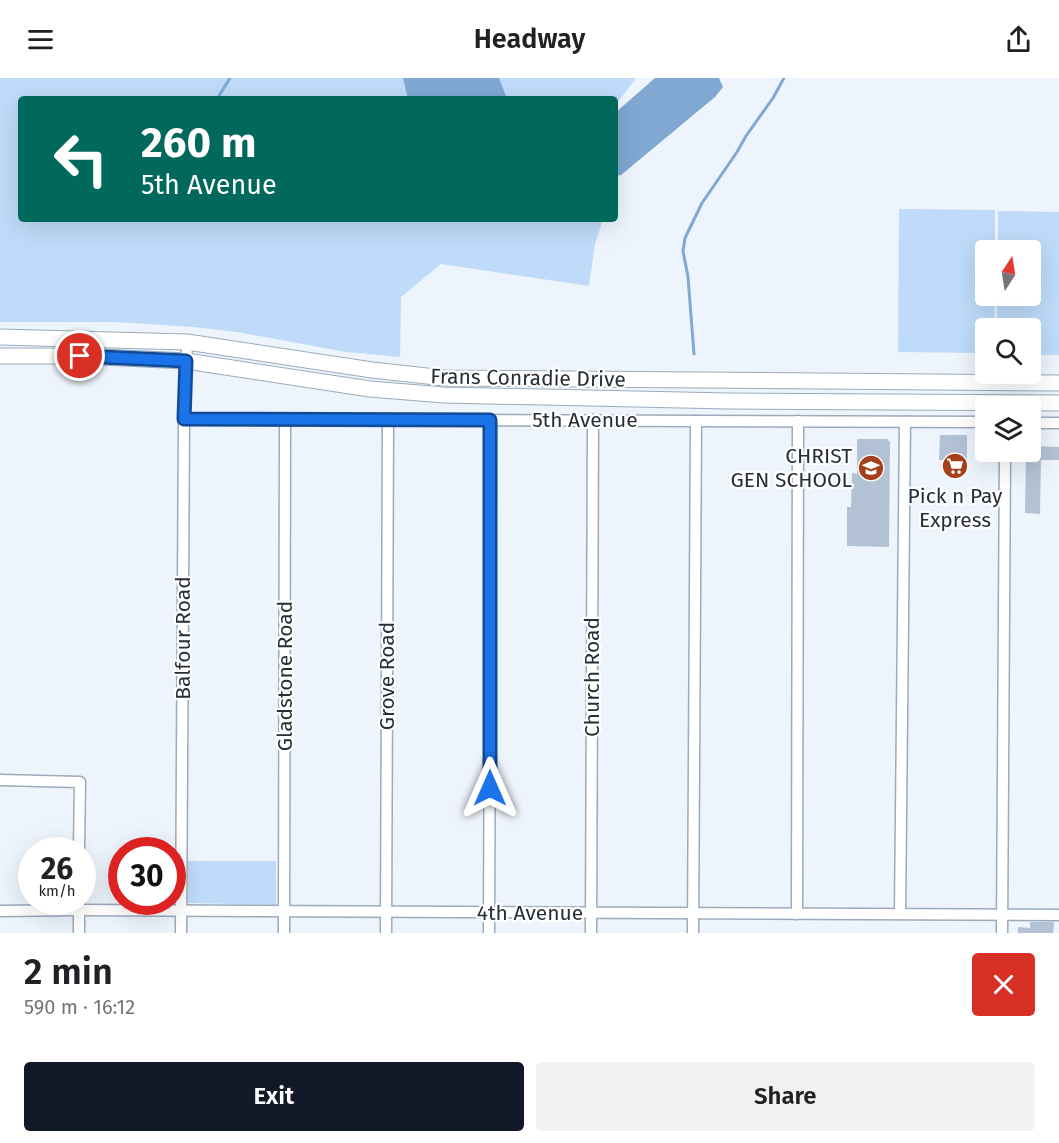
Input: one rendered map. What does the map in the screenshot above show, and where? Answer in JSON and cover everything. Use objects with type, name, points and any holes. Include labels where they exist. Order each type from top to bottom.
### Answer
[{"type":"main road","name":"Frans Conradie Drive","points":[[0,337],[187,342],[372,370],[446,378],[1059,383]]},
{"type":"main road","name":"Frans Conradie Drive","points":[[0,356],[80,356],[186,361],[370,389],[444,395],[728,401],[1059,404]]},
{"type":"street","name":"Balfour Road","points":[[182,837],[184,419],[187,342]]},
{"type":"street","name":"5th Avenue","points":[[184,419],[975,422]]},
{"type":"street","name":"Gladstone Road","points":[[284,933],[285,420]]},
{"type":"street","name":"Grove Road","points":[[386,933],[388,420]]},
{"type":"street","points":[[489,933],[490,420]]},
{"type":"street","name":"Church Road","points":[[591,933],[593,420]]},
{"type":"street","points":[[693,933],[696,421]]},
{"type":"street","points":[[797,914],[798,422]]},
{"type":"street","points":[[900,913],[905,422]]},
{"type":"street","points":[[1041,423],[1059,423]]},
{"type":"street","points":[[1002,933],[1005,462]]},
{"type":"street","points":[[0,780],[80,782],[79,837]]},
{"type":"street","name":"4th Avenue","points":[[0,911],[18,910]]},
{"type":"street","name":"4th Avenue","points":[[186,911],[1059,915]]},
{"type":"street","points":[[79,915],[79,933]]},
{"type":"street","name":"Balfour Road","points":[[181,915],[181,933]]},
{"type":"shaded area","points":[[0,78],[636,78],[618,102],[618,96],[18,96],[18,222],[602,222],[595,244],[589,286],[441,264],[401,297],[400,357],[346,352],[237,332],[193,327],[117,322],[0,322]]},
{"type":"shaded area","points":[[403,78],[499,78],[506,96],[407,96]]},
{"type":"shaded area","points":[[655,78],[719,78],[723,87],[715,97],[618,176],[618,110]]},
{"type":"shaded area","points":[[899,209],[995,210],[995,240],[975,240],[975,306],[995,306],[994,318],[975,318],[975,353],[898,352]]},
{"type":"shaded area","points":[[998,211],[1059,212],[1059,355],[1041,355],[1041,318],[997,318],[997,306],[1041,306],[1041,240],[998,240]]},
{"type":"shaded area","points":[[188,861],[276,861],[276,905],[188,903]]},
{"type":"building","points":[[940,435],[967,435],[967,461],[939,460]]},
{"type":"building","points":[[857,439],[887,439],[890,442],[889,547],[847,546],[847,507],[851,507],[852,473],[857,474]]},
{"type":"building","points":[[1041,446],[1059,447],[1059,460],[1041,460]]},
{"type":"building","points":[[1026,462],[1041,462],[1040,514],[1025,513]]},
{"type":"building","points":[[1030,922],[1054,922],[1053,933],[1018,933],[1018,927],[1030,928]]},
{"type":"waterway","points":[[219,96],[230,78]]},
{"type":"waterway","points":[[694,354],[688,277],[683,251],[685,238],[702,203],[784,78]]},
{"type":"place","name":"Pick n Pay Express","points":[[955,466]]},
{"type":"place","name":"CHRIST GEN SCHOOL","points":[[871,468]]},
{"type":"route","points":[[80,356],[186,361],[184,419],[490,420],[490,788]]}]
